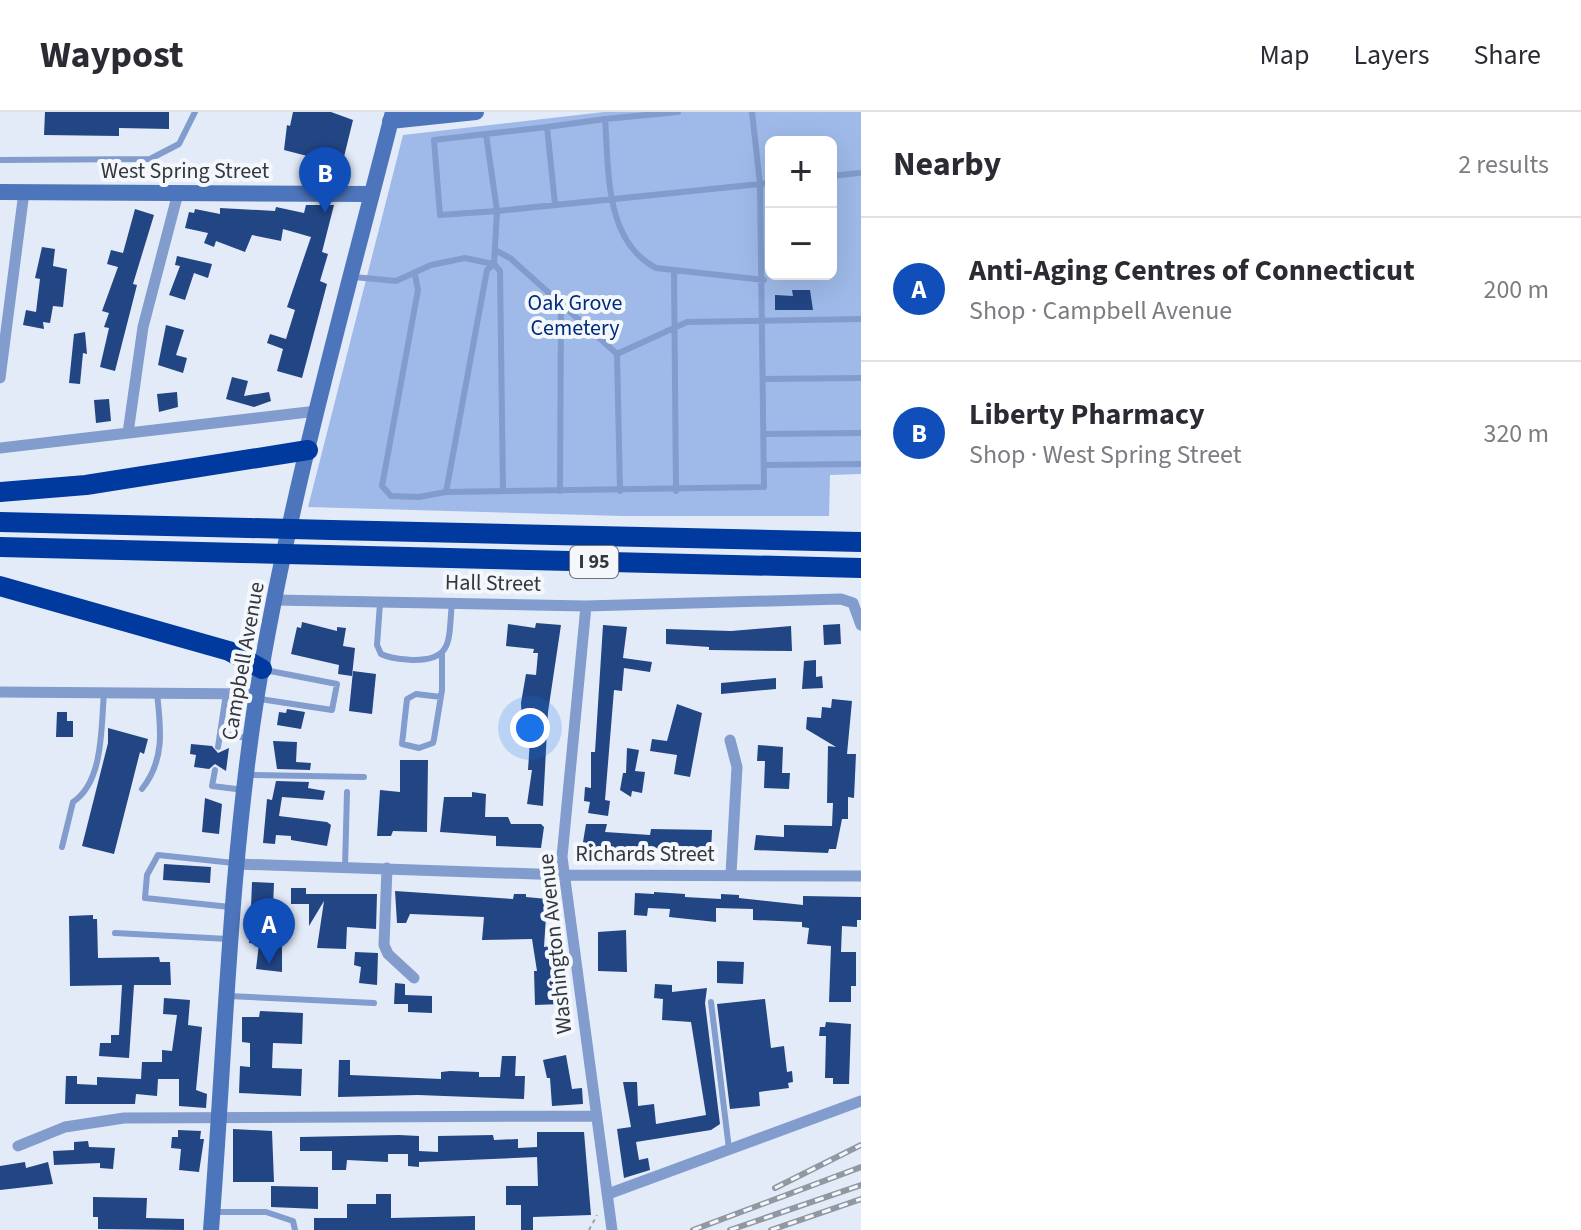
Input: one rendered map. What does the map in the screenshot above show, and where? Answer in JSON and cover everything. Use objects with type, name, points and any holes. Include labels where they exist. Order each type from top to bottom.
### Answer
[{"type":"highway","points":[[0,492],[86,485],[308,450]]},
{"type":"highway","name":"I 95","points":[[0,522],[861,542]]},
{"type":"highway","name":"I 95","points":[[0,547],[861,568]]},
{"type":"highway","points":[[0,586],[229,651],[262,669]]},
{"type":"main road","points":[[391,117],[476,112]]},
{"type":"main road","name":"Campbell Avenue","points":[[211,1230],[237,864],[257,696],[317,411],[369,194],[391,117]]},
{"type":"main road","name":"West Spring Street","points":[[0,192],[369,194]]},
{"type":"street","points":[[0,378],[24,192]]},
{"type":"street","points":[[128,433],[143,327],[178,193]]},
{"type":"street","points":[[0,448],[317,411]]},
{"type":"street","name":"Hall Street","points":[[275,600],[586,606],[841,599],[853,603],[861,625]]},
{"type":"street","name":"Washington Avenue","points":[[586,606],[562,857],[612,1230]]},
{"type":"street","points":[[0,692],[257,696]]},
{"type":"street","points":[[730,740],[737,767],[731,874]]},
{"type":"street","name":"Richards Street","points":[[237,864],[565,875],[861,876]]},
{"type":"street","points":[[387,868],[384,945],[388,954],[414,978]]},
{"type":"street","points":[[608,1194],[861,1101]]},
{"type":"street","points":[[18,1146],[65,1127],[124,1118],[595,1116]]},
{"type":"lane","points":[[0,160],[150,159],[179,144],[195,112]]},
{"type":"lane","points":[[678,112],[434,140],[440,215],[765,184]]},
{"type":"lane","points":[[415,275],[418,290],[382,486],[391,496],[446,492],[676,491],[764,487],[764,280],[760,184],[752,112]]},
{"type":"lane","points":[[605,119],[612,199],[617,220],[636,253],[656,268],[764,280]]},
{"type":"lane","points":[[547,127],[555,204]]},
{"type":"lane","points":[[446,492],[487,270],[494,264],[497,211],[486,134]]},
{"type":"lane","points":[[837,175],[859,173]]},
{"type":"lane","points":[[495,250],[510,258],[617,354],[620,491]]},
{"type":"lane","points":[[350,276],[389,282],[415,275],[431,265],[465,258],[494,264],[500,271],[503,491]]},
{"type":"lane","points":[[674,271],[676,491]]},
{"type":"lane","points":[[560,491],[561,305]]},
{"type":"lane","points":[[617,354],[687,322],[861,319]]},
{"type":"lane","points":[[763,379],[861,378]]},
{"type":"lane","points":[[764,434],[861,433]]},
{"type":"lane","points":[[765,465],[861,464]]},
{"type":"lane","points":[[441,697],[416,694],[407,699],[402,744],[419,748],[433,743],[441,697],[442,654],[452,602]]},
{"type":"lane","points":[[380,603],[377,645],[381,654],[431,660],[442,654]]},
{"type":"lane","points":[[257,696],[332,710],[337,684],[262,669]]},
{"type":"lane","points":[[62,847],[73,802],[85,795],[94,768],[104,693]]},
{"type":"lane","points":[[142,789],[156,772],[162,738],[157,693]]},
{"type":"lane","points":[[218,747],[226,694]]},
{"type":"lane","points":[[220,734],[251,738]]},
{"type":"lane","points":[[215,770],[212,786],[364,777]]},
{"type":"lane","points":[[345,868],[347,792]]},
{"type":"lane","points":[[234,907],[145,898],[147,875],[158,855],[237,864]]},
{"type":"lane","points":[[115,933],[232,939]]},
{"type":"lane","points":[[228,996],[374,1003]]},
{"type":"lane","points":[[711,1002],[729,1149]]},
{"type":"lane","points":[[212,1212],[279,1214],[293,1221],[295,1230]]},
{"type":"path","points":[[589,1230],[594,1216],[610,1213]]},
{"type":"green space","name":"Oak Grove Cemetery","points":[[604,112],[861,112],[861,474],[830,475],[829,516],[623,516],[308,507],[403,135]]},
{"type":"building","points":[[45,112],[169,112],[169,129],[119,128],[119,136],[44,135]]},
{"type":"building","points":[[293,112],[331,112],[353,120],[342,165],[284,150],[287,125],[290,126]]},
{"type":"building","points":[[306,205],[334,205],[322,252],[328,254],[320,281],[327,284],[302,378],[277,371],[283,349],[267,343],[270,334],[286,339],[295,310],[287,307],[311,237],[283,229],[281,241],[252,235],[245,252],[216,241],[214,247],[204,243],[208,233],[185,228],[189,212],[194,213],[195,209],[220,214],[220,208],[275,211],[276,207],[304,213]]},
{"type":"building","points":[[135,209],[154,215],[133,284],[137,285],[115,371],[100,367],[109,328],[104,327],[109,313],[102,311],[118,267],[107,264],[111,250],[123,253]]},
{"type":"building","points":[[42,247],[55,249],[53,266],[67,269],[63,307],[53,306],[50,323],[43,322],[44,329],[23,325],[26,310],[36,312],[40,279],[35,278]]},
{"type":"building","points":[[177,256],[212,264],[208,278],[194,273],[185,300],[169,295],[180,266],[175,265]]},
{"type":"building","points":[[792,290],[810,290],[813,310],[775,310],[775,295],[793,296]]},
{"type":"building","points":[[166,325],[184,330],[176,355],[187,358],[183,373],[158,365]]},
{"type":"building","points":[[85,332],[87,354],[83,353],[80,384],[69,383],[74,334]]},
{"type":"building","points":[[232,377],[248,381],[244,396],[269,392],[271,401],[254,407],[226,399]]},
{"type":"building","points":[[177,392],[178,407],[159,412],[157,394]]},
{"type":"building","points":[[109,399],[111,421],[96,423],[94,400]]},
{"type":"building","points":[[302,622],[337,631],[337,627],[346,628],[343,646],[355,648],[352,676],[338,674],[339,665],[291,654],[297,627],[301,628]]},
{"type":"building","points":[[536,623],[561,625],[548,712],[543,806],[527,804],[532,770],[528,770],[531,724],[522,723],[521,703],[526,674],[536,675],[538,653],[533,653],[534,649],[506,646],[508,624],[535,628]]},
{"type":"building","points":[[840,624],[841,644],[824,645],[823,625]]},
{"type":"building","points":[[603,625],[627,627],[623,658],[652,662],[650,672],[624,668],[622,691],[614,690],[605,800],[610,801],[608,816],[588,813],[590,802],[584,801],[585,787],[591,788],[591,752],[595,752]]},
{"type":"building","points":[[791,626],[792,651],[709,650],[709,647],[666,644],[666,629],[731,631]]},
{"type":"building","points":[[816,660],[816,677],[822,676],[823,688],[802,689],[804,661]]},
{"type":"building","points":[[353,671],[376,674],[372,714],[349,711]]},
{"type":"building","points":[[776,678],[776,689],[721,694],[721,683]]},
{"type":"building","points":[[832,699],[852,701],[847,754],[856,754],[854,798],[848,797],[848,819],[842,819],[836,849],[829,849],[828,853],[754,850],[756,835],[784,837],[784,825],[832,826],[833,803],[827,803],[828,746],[836,747],[806,729],[807,717],[821,718],[822,707],[831,708]]},
{"type":"building","points":[[677,704],[702,713],[690,777],[674,774],[677,755],[650,751],[652,739],[667,741]]},
{"type":"building","points":[[287,709],[305,712],[301,729],[277,725],[279,712],[286,713]]},
{"type":"building","points":[[57,712],[67,712],[67,721],[73,721],[73,737],[56,737]]},
{"type":"building","points":[[108,728],[148,739],[144,754],[140,752],[114,854],[82,846],[108,743]]},
{"type":"building","points":[[273,741],[297,742],[296,762],[311,763],[310,770],[277,769]]},
{"type":"building","points":[[191,744],[212,746],[218,753],[229,748],[226,771],[215,764],[209,769],[194,767],[196,755],[190,754]]},
{"type":"building","points":[[758,745],[783,747],[782,773],[790,773],[789,789],[764,788],[765,761],[757,761]]},
{"type":"building","points":[[627,748],[639,750],[635,771],[645,772],[642,793],[632,791],[631,797],[620,790],[623,773],[626,773]]},
{"type":"building","points":[[400,760],[428,760],[427,832],[393,831],[391,836],[377,836],[380,790],[400,792]]},
{"type":"building","points":[[276,781],[309,782],[308,788],[325,791],[323,800],[282,797],[279,816],[327,822],[331,825],[327,846],[276,835],[275,844],[263,843],[267,799],[272,800]]},
{"type":"building","points":[[472,792],[486,794],[485,817],[508,817],[511,824],[541,824],[544,827],[541,848],[496,846],[496,836],[440,832],[444,797],[472,797]]},
{"type":"building","points":[[205,798],[222,804],[219,834],[202,832]]},
{"type":"building","points":[[586,824],[607,824],[605,832],[650,835],[651,829],[712,830],[711,852],[582,848]]},
{"type":"building","points":[[164,864],[211,867],[210,883],[163,880]]},
{"type":"building","points":[[252,882],[274,883],[273,907],[251,907]]},
{"type":"building","points":[[291,888],[306,888],[306,894],[377,894],[376,929],[347,927],[346,949],[317,948],[324,901],[309,926],[309,904],[291,904]]},
{"type":"building","points":[[395,891],[513,899],[514,894],[526,894],[526,897],[547,899],[550,916],[546,916],[544,947],[551,946],[555,971],[558,971],[561,1004],[535,1005],[534,971],[537,971],[532,939],[482,940],[484,917],[410,914],[406,923],[397,923]]},
{"type":"building","points":[[635,893],[721,899],[721,894],[739,895],[739,898],[803,905],[803,896],[861,897],[861,920],[857,920],[857,927],[842,926],[841,952],[856,952],[856,986],[851,986],[851,1002],[829,1002],[831,946],[807,944],[809,928],[802,927],[802,922],[753,920],[753,909],[716,908],[716,922],[669,917],[670,909],[648,908],[647,916],[634,915]]},
{"type":"building","points":[[93,915],[93,919],[97,919],[98,958],[159,957],[160,962],[170,962],[171,985],[134,985],[129,1058],[99,1056],[100,1043],[111,1043],[111,1035],[119,1035],[122,985],[70,986],[69,916]]},
{"type":"building","points":[[250,930],[282,933],[282,972],[256,969],[259,944],[249,943]]},
{"type":"building","points":[[626,930],[627,972],[598,971],[598,932]]},
{"type":"building","points":[[355,952],[378,953],[377,985],[359,983],[361,967],[354,965]]},
{"type":"building","points":[[717,961],[744,962],[743,984],[717,983]]},
{"type":"building","points":[[395,983],[405,984],[405,995],[432,996],[432,1013],[408,1012],[408,1004],[394,1004]]},
{"type":"building","points":[[655,984],[672,985],[672,992],[707,988],[705,1003],[720,1124],[711,1130],[636,1142],[639,1160],[648,1158],[650,1170],[624,1178],[617,1129],[631,1127],[623,1082],[637,1082],[638,1106],[654,1104],[656,1124],[706,1115],[691,1022],[662,1020],[663,999],[654,998]]},
{"type":"building","points":[[164,998],[190,1000],[188,1025],[202,1027],[196,1090],[207,1094],[206,1108],[179,1106],[179,1079],[158,1079],[157,1096],[136,1094],[135,1104],[65,1104],[66,1076],[77,1076],[77,1084],[97,1085],[97,1077],[141,1079],[142,1062],[162,1062],[162,1050],[172,1051],[177,1015],[163,1014]]},
{"type":"building","points":[[765,999],[771,1048],[784,1046],[787,1072],[792,1071],[793,1082],[788,1083],[789,1088],[759,1092],[760,1106],[730,1109],[717,1004]]},
{"type":"building","points":[[260,1011],[303,1013],[302,1044],[273,1043],[272,1068],[302,1069],[301,1096],[239,1093],[240,1066],[250,1067],[250,1043],[242,1042],[242,1017],[259,1017]]},
{"type":"building","points":[[826,1022],[851,1024],[849,1084],[833,1084],[833,1078],[825,1078],[826,1036],[819,1036],[820,1027],[825,1027]]},
{"type":"building","points":[[566,1055],[572,1089],[582,1088],[583,1104],[552,1106],[550,1078],[547,1078],[543,1060]]},
{"type":"building","points":[[502,1056],[516,1056],[515,1076],[525,1076],[524,1099],[418,1095],[338,1097],[339,1060],[350,1060],[350,1075],[441,1079],[441,1072],[450,1071],[479,1072],[479,1077],[500,1077]]},
{"type":"building","points":[[233,1129],[272,1131],[274,1182],[233,1182]]},
{"type":"building","points":[[178,1130],[201,1131],[200,1139],[204,1139],[199,1172],[179,1170],[181,1149],[171,1148],[172,1137],[178,1137]]},
{"type":"building","points":[[537,1132],[584,1132],[591,1215],[533,1217],[533,1230],[521,1230],[521,1205],[506,1205],[506,1186],[538,1186],[537,1157],[419,1162],[419,1167],[408,1166],[408,1154],[388,1154],[388,1162],[347,1160],[346,1170],[332,1170],[332,1151],[300,1151],[300,1137],[399,1135],[419,1136],[419,1151],[438,1152],[438,1136],[493,1135],[494,1140],[518,1139],[518,1148],[537,1147]]},
{"type":"building","points":[[88,1141],[89,1147],[115,1148],[113,1169],[100,1168],[100,1163],[54,1165],[53,1151],[74,1150],[74,1142]]},
{"type":"building","points":[[25,1162],[26,1168],[48,1162],[53,1184],[0,1190],[0,1166]]},
{"type":"building","points":[[271,1186],[318,1187],[318,1209],[271,1207]]},
{"type":"building","points":[[376,1194],[391,1194],[391,1218],[475,1216],[475,1230],[314,1230],[314,1218],[347,1218],[347,1204],[376,1204]]},
{"type":"building","points":[[93,1197],[147,1198],[146,1218],[184,1219],[184,1230],[98,1229],[98,1217],[93,1217]]},
{"type":"railway","points":[[775,1188],[861,1145]]},
{"type":"railway","points":[[693,1230],[861,1167]]},
{"type":"railway","points":[[730,1230],[861,1185]]},
{"type":"railway","points":[[771,1230],[861,1199]]},
{"type":"place","name":"Liberty Pharmacy","points":[[325,213]]},
{"type":"place","name":"Anti-Aging Centres of Connecticut","points":[[269,964]]}]
